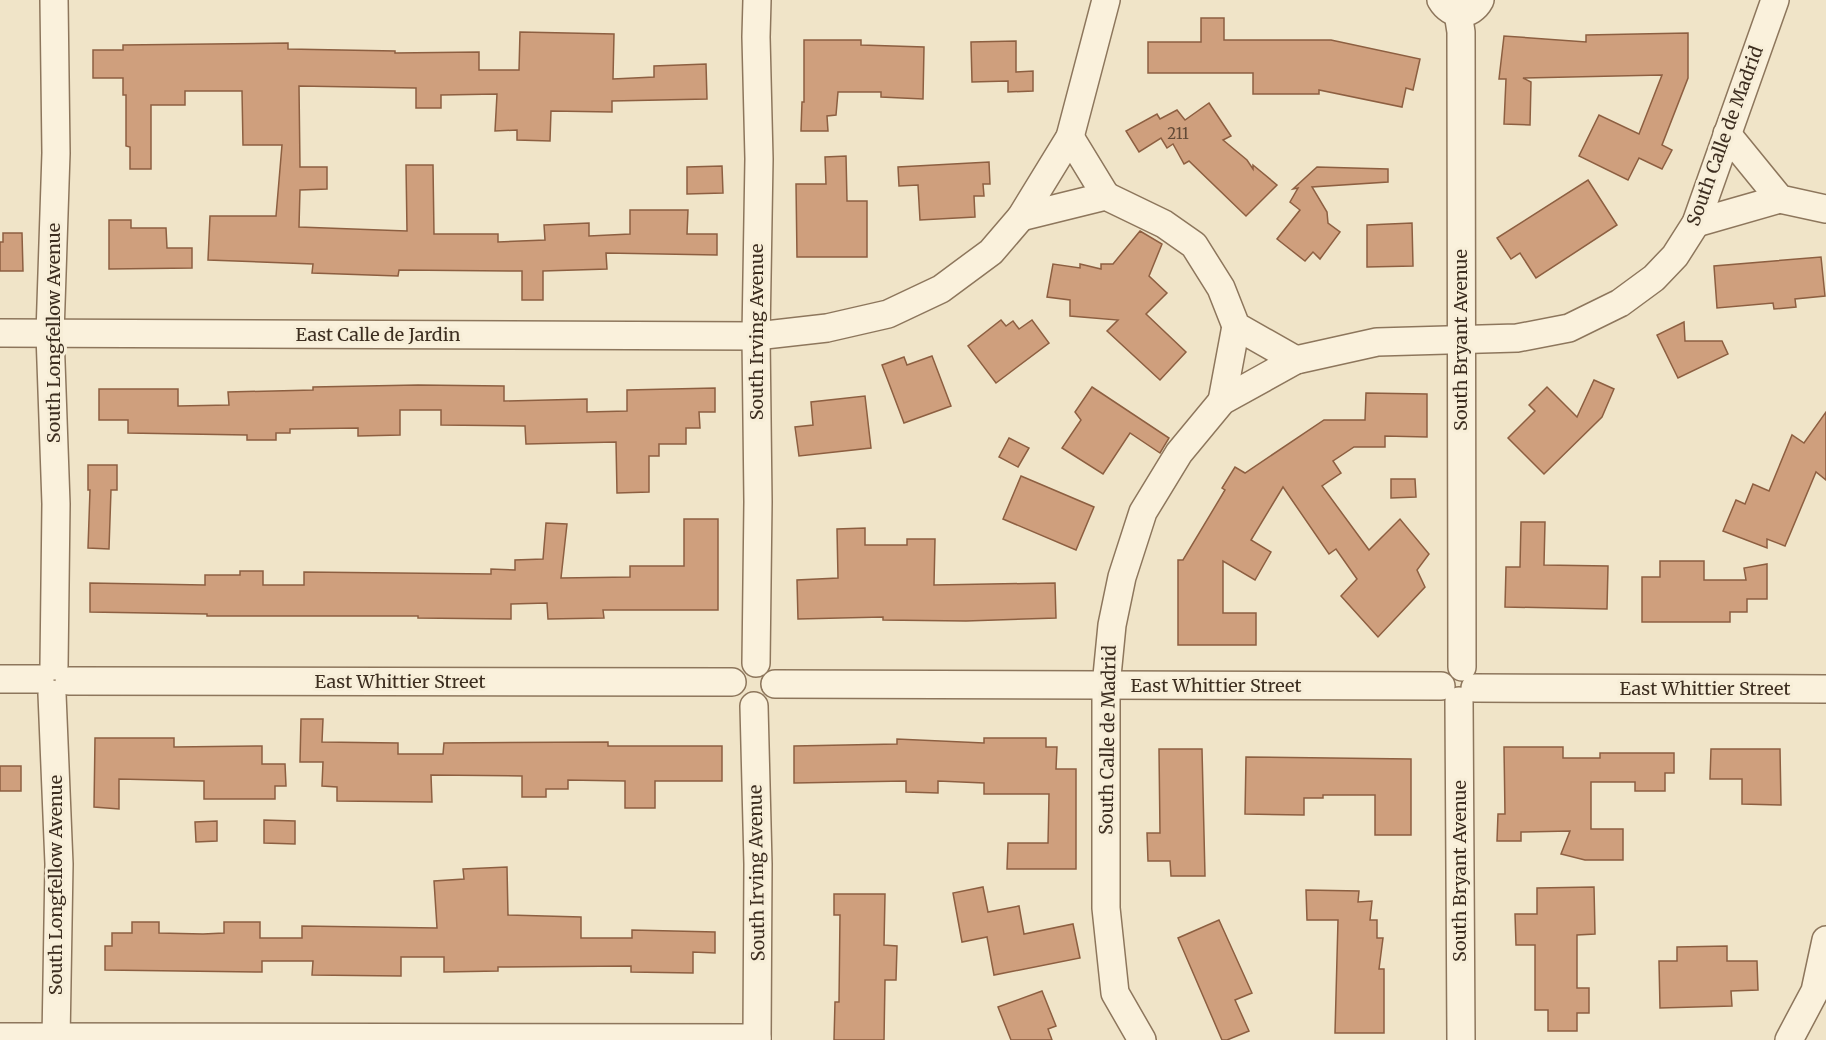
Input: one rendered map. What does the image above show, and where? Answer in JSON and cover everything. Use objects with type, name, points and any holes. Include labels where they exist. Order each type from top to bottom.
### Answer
[{"type":"street","name":"South Longfellow Avenue","points":[[54,0],[56,153],[50,334],[56,504],[54,680],[59,864],[56,1039]]},
{"type":"street","name":"South Irving Avenue","points":[[755,0],[759,159],[756,336],[758,502],[756,663]]},
{"type":"street","name":"East Calle de Jardin","points":[[0,333],[756,336],[827,328],[888,314],[940,289],[991,252],[1021,217],[1070,137],[1106,0]]},
{"type":"street","name":"South Calle de Madrid","points":[[1142,1040],[1115,993],[1107,919],[1106,686],[1112,625],[1122,577],[1143,512],[1179,453],[1222,401],[1296,360],[1377,342],[1517,338],[1569,328],[1620,303],[1654,278],[1675,256],[1696,224],[1774,0]]},
{"type":"street","name":"South Bryant Avenue","points":[[1460,4],[1461,1040]]},
{"type":"street","points":[[1727,134],[1780,199]]},
{"type":"street","points":[[1070,137],[1106,196],[1164,224],[1194,245],[1221,288],[1236,326],[1222,401]]},
{"type":"street","points":[[1021,217],[1106,196]]},
{"type":"street","points":[[1696,224],[1780,199],[1826,209]]},
{"type":"street","points":[[1236,326],[1296,360]]},
{"type":"street","points":[[756,663],[768,669],[772,674],[774,684],[768,701],[754,706],[740,702],[735,696],[732,682],[733,676],[743,666],[756,663]]},
{"type":"street","name":"East Whittier Street","points":[[0,679],[732,682]]},
{"type":"street","name":"East Whittier Street","points":[[774,684],[1459,685],[1826,689]]},
{"type":"street","name":"South Irving Avenue","points":[[754,706],[758,864],[757,1039]]},
{"type":"street","points":[[1789,1040],[1815,991],[1826,940]]},
{"type":"street","points":[[0,1038],[757,1039]]},
{"type":"building","points":[[1201,18],[1224,18],[1224,40],[1331,40],[1420,59],[1413,90],[1406,88],[1402,107],[1319,90],[1319,94],[1253,94],[1253,73],[1148,73],[1148,42],[1201,42]]},
{"type":"building","points":[[520,32],[614,34],[613,79],[654,77],[654,66],[706,64],[707,99],[612,101],[612,112],[551,111],[550,141],[517,140],[517,130],[495,131],[497,94],[441,95],[441,108],[416,108],[416,88],[299,86],[300,167],[327,167],[327,189],[300,190],[299,227],[407,231],[406,165],[433,165],[434,234],[498,234],[498,242],[545,240],[544,225],[589,223],[589,236],[630,234],[630,210],[688,210],[687,234],[717,234],[717,255],[606,253],[607,269],[543,271],[543,300],[522,300],[522,271],[399,270],[398,276],[312,273],[313,264],[208,260],[210,216],[276,216],[282,145],[243,145],[242,91],[185,91],[185,105],[151,105],[151,169],[130,169],[130,147],[126,146],[126,95],[123,95],[123,78],[93,78],[93,50],[123,50],[123,45],[288,43],[288,49],[395,51],[395,53],[479,52],[479,70],[519,70]]},
{"type":"building","points":[[1688,33],[1688,78],[1662,145],[1672,150],[1662,169],[1639,158],[1628,180],[1579,156],[1599,115],[1639,134],[1662,75],[1523,78],[1531,82],[1530,125],[1504,124],[1506,79],[1499,79],[1504,36],[1586,42],[1586,35]]},
{"type":"building","points":[[804,40],[861,40],[861,45],[924,47],[923,99],[881,97],[881,92],[838,92],[836,115],[827,116],[828,131],[801,131],[802,102],[804,102]]},
{"type":"building","points":[[1016,41],[1016,72],[1033,71],[1033,91],[1008,92],[1008,81],[972,82],[971,42]]},
{"type":"building","points":[[1209,103],[1231,136],[1223,140],[1247,160],[1253,169],[1253,165],[1277,185],[1246,216],[1189,161],[1184,164],[1173,144],[1167,148],[1161,138],[1139,152],[1126,131],[1157,114],[1160,119],[1177,110],[1185,120]]},
{"type":"building","points":[[846,156],[847,201],[867,201],[867,257],[797,257],[796,184],[826,184],[825,157]]},
{"type":"building","points":[[989,162],[990,184],[983,184],[984,196],[974,196],[975,217],[920,220],[918,185],[899,186],[898,167]]},
{"type":"building","points":[[722,166],[723,193],[687,194],[687,167]]},
{"type":"building","points":[[1317,167],[1388,169],[1388,182],[1312,187],[1327,212],[1328,223],[1340,232],[1320,259],[1313,252],[1305,261],[1277,239],[1300,210],[1290,202],[1298,188],[1293,189]]},
{"type":"building","points":[[1588,180],[1617,225],[1536,278],[1520,253],[1511,259],[1497,238]]},
{"type":"building","points":[[109,220],[131,220],[131,228],[166,228],[167,248],[192,248],[192,268],[109,269]]},
{"type":"building","points":[[1412,223],[1413,266],[1367,267],[1367,225]]},
{"type":"building","points":[[1140,231],[1162,244],[1149,276],[1167,293],[1146,314],[1186,352],[1160,380],[1107,331],[1118,320],[1070,316],[1070,300],[1047,297],[1053,264],[1080,268],[1080,264],[1101,269],[1101,264],[1113,264]]},
{"type":"building","points":[[3,233],[22,233],[23,271],[0,271],[0,242],[3,242]]},
{"type":"building","points":[[1821,257],[1825,296],[1795,299],[1796,307],[1774,309],[1773,303],[1717,308],[1714,266]]},
{"type":"building","points":[[1001,320],[1006,326],[1013,321],[1019,329],[1032,320],[1049,343],[996,383],[968,346]]},
{"type":"building","points":[[1684,322],[1685,341],[1722,341],[1728,354],[1678,378],[1657,335]]},
{"type":"building","points":[[932,356],[951,406],[904,423],[882,365],[904,357],[907,365]]},
{"type":"building","points":[[1594,380],[1614,389],[1602,417],[1544,474],[1508,438],[1535,411],[1529,405],[1547,387],[1577,417]]},
{"type":"building","points":[[504,386],[504,401],[587,399],[587,412],[627,411],[627,390],[715,388],[715,412],[699,412],[700,428],[686,428],[686,444],[659,444],[659,456],[649,456],[649,492],[617,493],[616,442],[526,444],[525,426],[441,425],[441,410],[400,410],[400,435],[358,436],[358,428],[290,429],[290,433],[276,433],[276,440],[247,440],[247,435],[128,433],[128,420],[99,420],[99,389],[178,389],[178,406],[229,405],[228,392],[313,390],[313,387]]},
{"type":"building","points":[[1092,387],[1169,438],[1160,453],[1130,433],[1103,474],[1062,448],[1081,420],[1075,412]]},
{"type":"building","points":[[1366,393],[1427,394],[1427,437],[1385,436],[1385,447],[1354,447],[1333,461],[1341,473],[1322,486],[1369,550],[1400,519],[1429,554],[1417,570],[1425,587],[1378,637],[1341,596],[1357,579],[1336,549],[1329,554],[1283,487],[1251,540],[1271,552],[1255,580],[1223,561],[1223,613],[1256,613],[1256,645],[1178,645],[1178,560],[1183,560],[1225,490],[1222,488],[1235,467],[1245,473],[1324,420],[1365,420]]},
{"type":"building","points":[[865,396],[871,448],[799,456],[795,427],[813,425],[811,402]]},
{"type":"building","points":[[1826,412],[1826,480],[1816,472],[1785,546],[1767,539],[1767,548],[1723,531],[1736,500],[1745,504],[1753,484],[1769,491],[1792,435],[1804,443]]},
{"type":"building","points":[[1009,438],[1029,448],[1018,467],[999,457]]},
{"type":"building","points":[[88,465],[117,465],[117,490],[111,490],[109,549],[88,548],[90,490],[88,490]]},
{"type":"building","points":[[1021,476],[1094,507],[1076,550],[1003,519]]},
{"type":"building","points":[[1391,479],[1415,479],[1416,497],[1391,498]]},
{"type":"building","points":[[684,519],[718,519],[718,610],[603,610],[604,618],[548,619],[547,603],[511,604],[511,619],[418,618],[418,616],[207,616],[207,614],[90,612],[90,583],[205,585],[205,575],[240,575],[240,571],[263,571],[263,585],[304,585],[304,572],[491,574],[491,569],[515,570],[515,560],[543,559],[546,523],[567,524],[561,578],[630,577],[630,566],[684,566]]},
{"type":"building","points":[[1521,522],[1545,522],[1544,565],[1608,566],[1607,609],[1505,607],[1506,567],[1520,567]]},
{"type":"building","points":[[865,528],[865,545],[907,545],[907,539],[935,539],[934,585],[1055,583],[1056,618],[966,621],[883,620],[883,617],[798,619],[797,580],[838,578],[837,529]]},
{"type":"building","points":[[1660,561],[1704,561],[1704,580],[1746,580],[1744,568],[1767,564],[1767,599],[1747,599],[1747,612],[1730,612],[1730,622],[1642,622],[1642,577],[1660,577]]},
{"type":"building","points":[[301,719],[323,719],[322,742],[398,743],[398,754],[443,754],[444,743],[608,742],[608,746],[722,746],[722,781],[655,781],[655,808],[625,808],[625,781],[568,780],[568,789],[546,789],[546,797],[522,797],[522,776],[431,775],[432,802],[337,801],[337,787],[322,786],[323,762],[300,762]]},
{"type":"building","points":[[95,738],[174,738],[174,747],[262,746],[262,764],[285,764],[286,786],[275,786],[275,799],[204,799],[204,781],[119,779],[119,809],[94,807]]},
{"type":"building","points":[[984,738],[1046,738],[1046,747],[1057,747],[1056,769],[1076,769],[1076,869],[1007,869],[1008,843],[1048,843],[1049,794],[984,794],[984,783],[938,781],[938,793],[906,792],[906,781],[794,783],[794,746],[897,744],[897,739],[984,743]]},
{"type":"building","points":[[1504,747],[1563,747],[1563,758],[1600,758],[1600,753],[1674,753],[1674,773],[1665,773],[1665,791],[1635,791],[1635,782],[1591,782],[1591,829],[1623,829],[1623,860],[1585,860],[1561,854],[1570,831],[1521,832],[1521,841],[1497,841],[1498,814],[1505,814]]},
{"type":"building","points":[[1159,749],[1202,749],[1205,876],[1171,876],[1170,861],[1148,861],[1147,833],[1160,833]]},
{"type":"building","points":[[1711,749],[1780,749],[1781,805],[1742,804],[1742,779],[1710,779]]},
{"type":"building","points":[[1246,757],[1411,759],[1411,835],[1375,835],[1375,795],[1323,795],[1323,798],[1304,798],[1304,815],[1245,814]]},
{"type":"building","points":[[0,766],[21,766],[21,791],[0,791]]},
{"type":"building","points":[[264,820],[295,821],[295,844],[264,843]]},
{"type":"building","points":[[217,821],[217,841],[196,842],[195,822]]},
{"type":"building","points":[[507,867],[508,915],[581,917],[581,938],[632,938],[632,930],[715,932],[715,953],[693,952],[693,973],[631,972],[631,966],[498,967],[498,971],[444,972],[444,957],[401,957],[401,976],[312,975],[313,961],[262,961],[262,972],[105,970],[105,946],[112,946],[112,933],[132,933],[132,922],[159,922],[159,933],[203,934],[224,933],[224,922],[260,922],[260,938],[302,938],[302,926],[437,928],[434,881],[464,879],[463,869]]},
{"type":"building","points":[[983,887],[988,912],[1019,906],[1024,934],[1073,924],[1080,958],[994,975],[987,937],[962,942],[953,893]]},
{"type":"building","points":[[1594,887],[1595,934],[1577,935],[1577,988],[1589,988],[1589,1013],[1577,1013],[1577,1031],[1548,1031],[1548,1010],[1535,1010],[1535,945],[1516,945],[1515,914],[1537,914],[1537,888]]},
{"type":"building","points":[[1306,890],[1359,891],[1358,902],[1372,901],[1370,920],[1377,920],[1377,938],[1383,938],[1379,969],[1384,969],[1384,1033],[1335,1033],[1338,920],[1307,920]]},
{"type":"building","points":[[834,894],[885,894],[884,945],[897,946],[896,980],[885,980],[884,1040],[834,1040],[835,1002],[839,1002],[840,915],[834,915]]},
{"type":"building","points":[[1219,920],[1252,993],[1235,1000],[1249,1031],[1227,1040],[1222,1040],[1178,938]]},
{"type":"building","points":[[1727,946],[1727,961],[1757,961],[1758,990],[1731,991],[1732,1006],[1660,1008],[1659,961],[1677,961],[1677,947]]},
{"type":"building","points":[[1042,991],[1056,1026],[1048,1029],[1052,1040],[1011,1040],[998,1007]]}]
